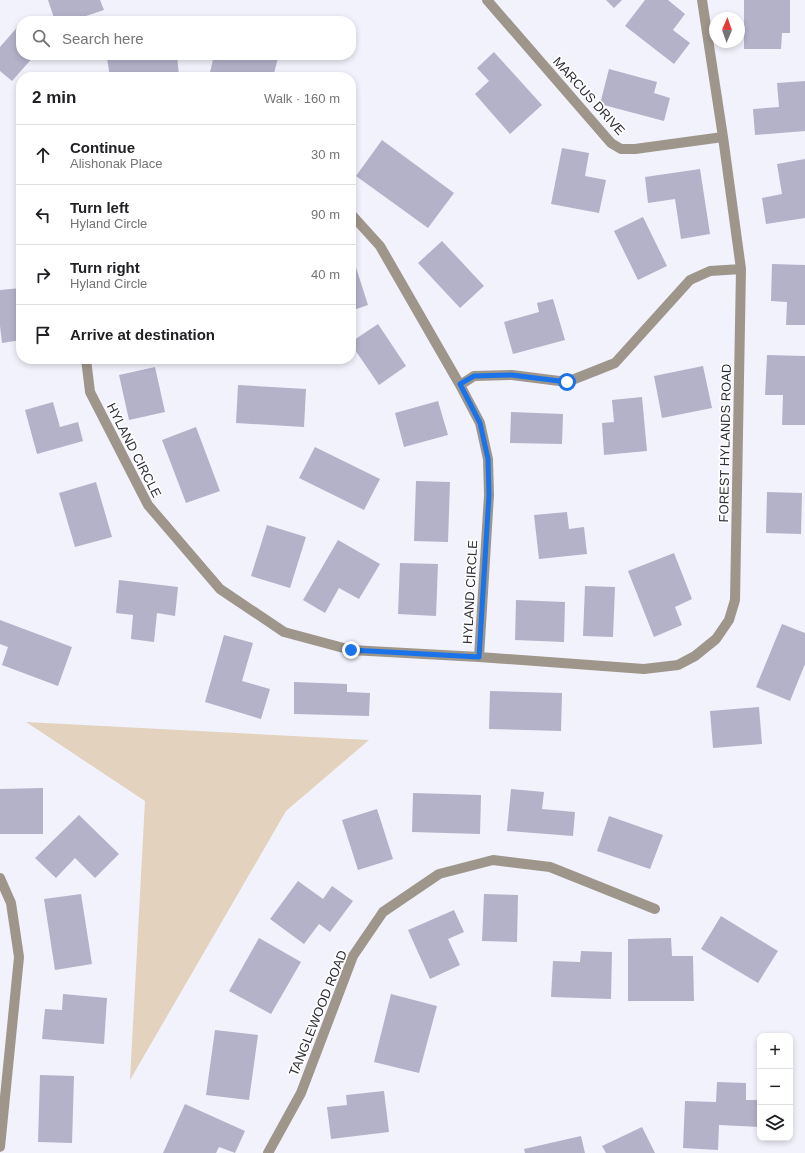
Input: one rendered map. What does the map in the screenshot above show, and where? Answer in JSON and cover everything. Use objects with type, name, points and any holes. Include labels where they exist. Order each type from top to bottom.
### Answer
[{"type":"street","name":"MARCUS DRIVE","points":[[488,0],[611,143],[621,148],[636,149],[723,138]]},
{"type":"street","name":"FOREST HYLANDS ROAD","points":[[479,657],[644,669],[678,665],[695,656],[716,639],[729,620],[735,600],[741,268],[702,0]]},
{"type":"street","name":"HYLAND CIRCLE","points":[[87,364],[90,392],[148,506],[220,589],[284,632],[351,650],[479,657],[489,495],[488,459],[480,423],[460,384],[380,246],[356,220]]},
{"type":"street","points":[[460,384],[474,376],[512,375],[567,382],[615,363],[690,280],[710,271],[741,268]]},
{"type":"street","name":"TANGLEWOOD ROAD","points":[[268,1153],[301,1093],[353,956],[383,912],[439,874],[493,860],[550,867],[655,909]]},
{"type":"street","points":[[0,878],[11,903],[19,957],[0,1147]]},
{"type":"shaded area","points":[[26,722],[369,740],[286,811],[130,1080],[145,801]]},
{"type":"building","points":[[48,0],[100,0],[104,10],[86,16],[53,16]]},
{"type":"building","points":[[606,0],[622,0],[614,8]]},
{"type":"building","points":[[645,0],[668,0],[685,14],[673,30],[690,43],[674,64],[625,26]]},
{"type":"building","points":[[744,0],[790,0],[790,33],[782,33],[781,49],[744,49]]},
{"type":"building","points":[[16,29],[16,60],[31,60],[20,72],[16,72],[16,76],[12,81],[0,71],[0,47]]},
{"type":"building","points":[[494,52],[542,105],[510,134],[475,94],[489,81],[477,68]]},
{"type":"building","points":[[107,60],[177,60],[179,72],[109,72]]},
{"type":"building","points":[[213,60],[277,60],[274,72],[210,72]]},
{"type":"building","points":[[609,69],[657,82],[654,93],[670,98],[664,121],[600,104]]},
{"type":"building","points":[[805,81],[805,131],[755,135],[753,109],[779,107],[777,83]]},
{"type":"building","points":[[382,140],[454,193],[428,228],[356,176]]},
{"type":"building","points":[[562,148],[589,153],[585,176],[606,180],[599,213],[551,204]]},
{"type":"building","points":[[805,159],[805,218],[766,224],[762,198],[782,194],[777,164]]},
{"type":"building","points":[[700,169],[710,234],[681,239],[675,199],[648,203],[645,177]]},
{"type":"building","points":[[643,217],[667,266],[638,280],[614,231]]},
{"type":"building","points":[[442,241],[484,286],[460,308],[418,263]]},
{"type":"building","points":[[772,264],[805,265],[805,325],[786,325],[787,302],[771,301]]},
{"type":"building","points":[[356,268],[368,305],[356,309]]},
{"type":"building","points":[[16,288],[16,341],[2,343],[0,326],[0,290]]},
{"type":"building","points":[[553,299],[565,340],[513,354],[504,322],[539,312],[537,303]]},
{"type":"building","points":[[378,324],[406,366],[379,385],[356,351],[356,339]]},
{"type":"building","points":[[767,355],[805,356],[805,425],[782,425],[783,395],[765,395]]},
{"type":"building","points":[[703,366],[712,408],[662,418],[654,376]]},
{"type":"building","points":[[155,367],[165,412],[129,420],[119,375]]},
{"type":"building","points":[[238,385],[306,389],[304,427],[236,423]]},
{"type":"building","points":[[642,397],[647,451],[604,455],[602,423],[614,422],[612,400]]},
{"type":"building","points":[[438,401],[448,435],[404,447],[395,413]]},
{"type":"building","points":[[53,402],[60,427],[78,422],[83,441],[37,454],[25,410]]},
{"type":"building","points":[[511,412],[563,414],[562,444],[510,443]]},
{"type":"building","points":[[196,427],[220,491],[186,503],[162,440]]},
{"type":"building","points":[[315,447],[380,479],[364,510],[299,478]]},
{"type":"building","points":[[416,481],[450,482],[448,542],[414,541]]},
{"type":"building","points":[[96,482],[112,537],[75,547],[59,493]]},
{"type":"building","points":[[767,492],[802,493],[801,534],[766,533]]},
{"type":"building","points":[[567,512],[569,529],[584,527],[587,554],[539,559],[534,515]]},
{"type":"building","points":[[267,525],[306,537],[290,588],[251,576]]},
{"type":"building","points":[[338,540],[380,564],[359,599],[339,588],[325,613],[303,600]]},
{"type":"building","points":[[674,553],[692,599],[675,607],[682,625],[654,637],[628,571]]},
{"type":"building","points":[[400,563],[438,564],[436,616],[398,614]]},
{"type":"building","points":[[119,580],[178,587],[175,616],[157,613],[154,642],[131,639],[133,615],[116,613]]},
{"type":"building","points":[[585,586],[615,587],[613,637],[583,636]]},
{"type":"building","points":[[516,600],[565,602],[564,642],[515,640]]},
{"type":"building","points":[[0,620],[72,647],[58,686],[2,665],[8,647],[0,644]]},
{"type":"building","points":[[782,624],[805,633],[805,664],[790,701],[756,687]]},
{"type":"building","points":[[224,635],[253,643],[242,681],[270,689],[261,719],[205,702]]},
{"type":"building","points":[[294,682],[347,684],[347,692],[370,693],[369,716],[294,714]]},
{"type":"building","points":[[490,691],[562,693],[561,731],[489,729]]},
{"type":"building","points":[[759,707],[762,744],[713,748],[710,711]]},
{"type":"building","points":[[43,788],[43,834],[0,834],[0,789]]},
{"type":"building","points":[[511,789],[544,792],[542,809],[575,812],[573,836],[507,831]]},
{"type":"building","points":[[413,793],[481,795],[480,834],[412,832]]},
{"type":"building","points":[[377,809],[393,859],[358,870],[342,820]]},
{"type":"building","points":[[79,815],[119,854],[95,878],[75,858],[56,878],[35,858]]},
{"type":"building","points":[[609,816],[663,835],[650,869],[597,851]]},
{"type":"building","points":[[298,881],[323,899],[332,886],[353,901],[330,932],[319,924],[304,944],[270,919]]},
{"type":"building","points":[[81,894],[92,964],[55,970],[44,899]]},
{"type":"building","points":[[484,894],[518,895],[517,942],[482,941]]},
{"type":"building","points":[[454,910],[464,932],[448,939],[460,965],[430,979],[408,930]]},
{"type":"building","points":[[721,916],[778,951],[758,983],[701,949]]},
{"type":"building","points":[[259,938],[301,962],[271,1014],[229,991]]},
{"type":"building","points":[[671,938],[672,956],[693,956],[694,1001],[628,1001],[628,939]]},
{"type":"building","points":[[581,951],[612,952],[611,999],[551,997],[553,961],[580,962]]},
{"type":"building","points":[[63,994],[107,998],[104,1044],[42,1039],[45,1009],[62,1010]]},
{"type":"building","points":[[391,994],[437,1006],[419,1073],[374,1062]]},
{"type":"building","points":[[215,1030],[258,1035],[249,1100],[206,1095]]},
{"type":"building","points":[[40,1075],[74,1076],[72,1143],[38,1142]]},
{"type":"building","points":[[717,1082],[746,1083],[746,1100],[757,1100],[757,1127],[719,1125],[718,1150],[683,1148],[685,1101],[716,1102]]},
{"type":"building","points":[[384,1091],[389,1132],[331,1139],[327,1107],[347,1105],[346,1095]]},
{"type":"building","points":[[185,1104],[245,1131],[235,1153],[219,1147],[216,1153],[163,1153]]},
{"type":"building","points":[[642,1127],[655,1153],[606,1153],[602,1146]]},
{"type":"building","points":[[581,1136],[585,1153],[525,1153],[524,1149]]},
{"type":"route","points":[[351,650],[479,657],[489,495],[488,459],[480,423],[460,384],[474,376],[512,375],[567,382]]}]
